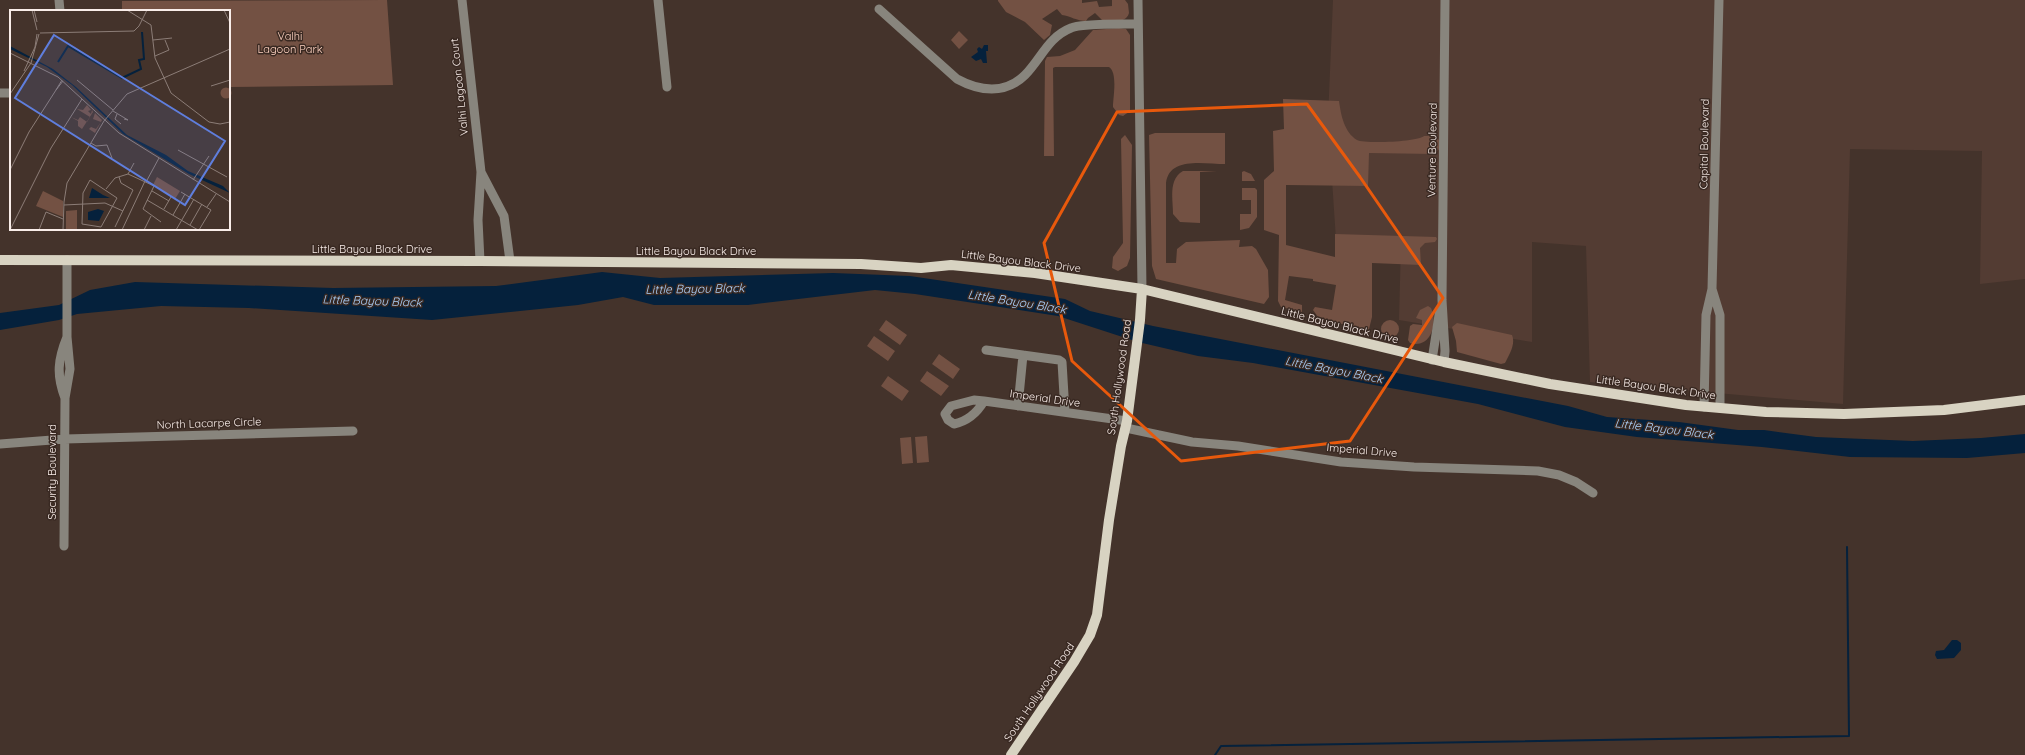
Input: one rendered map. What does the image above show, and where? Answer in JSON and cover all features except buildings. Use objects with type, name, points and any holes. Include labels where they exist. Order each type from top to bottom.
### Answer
[{"type":"main road","name":"Little Bayou Black Drive","points":[[0,260],[510,261],[860,264],[921,268],[951,265],[1035,273],[1142,289],[1432,360],[1550,384],[1644,400],[1766,412],[1844,414],[1944,410],[2025,400]]},
{"type":"main road","name":"South Hollywood Road","points":[[1012,755],[1074,662],[1090,635],[1097,615],[1109,520],[1126,424],[1140,320],[1142,289]]},
{"type":"street","points":[[59,0],[60,10]]},
{"type":"street","name":"Valhi Lagoon Court","points":[[462,0],[481,172],[478,220],[480,261]]},
{"type":"street","points":[[658,0],[667,88]]},
{"type":"street","name":"South Hollywood Road","points":[[1138,0],[1142,289]]},
{"type":"street","name":"Venture Boulevard","points":[[1444,362],[1445,351],[1442,300],[1445,0]]},
{"type":"street","name":"Capital Boulevard","points":[[1704,407],[1706,315],[1712,289],[1719,0]]},
{"type":"street","points":[[879,9],[957,79],[966,84],[988,90],[1015,76],[1041,54],[1060,34],[1072,27],[1138,24]]},
{"type":"street","name":"Valhi Lagoon Court","points":[[481,172],[504,216],[510,261]]},
{"type":"street","name":"Security Boulevard","points":[[64,546],[65,398],[59,378],[59,358],[66,337],[67,260]]},
{"type":"street","name":"Capital Boulevard","points":[[1712,289],[1720,315],[1720,408]]},
{"type":"street","name":"Venture Boulevard","points":[[1432,360],[1442,300]]},
{"type":"street","points":[[986,350],[1059,360],[1062,362],[1065,412]]},
{"type":"street","points":[[1018,406],[1023,356]]},
{"type":"street","name":"Imperial Drive","points":[[984,401],[1065,412],[1126,424],[1192,442],[1238,446],[1341,462],[1414,467],[1538,471],[1559,475],[1576,482],[1593,493]]},
{"type":"street","name":"North Lacarpe Circle","points":[[0,444],[64,439],[353,431]]},
{"type":"highlighted area","points":[[1307,104],[1360,177],[1443,298],[1350,441],[1181,461],[1072,361],[1044,243],[1117,112]]},
{"type":"shaded area","points":[[1333,0],[2025,0],[2025,279],[1980,284],[1982,151],[1850,149],[1843,404],[1590,382],[1586,246],[1532,242],[1532,342],[1399,320],[1401,244],[1336,240],[1328,119]]},
{"type":"green space","name":"Valhi Lagoon Park","points":[[387,0],[393,85],[230,87],[230,10],[122,10],[122,1]]},
{"type":"green space","points":[[998,0],[1082,0],[1082,3],[1097,1],[1099,7],[1112,6],[1112,0],[1125,0],[1128,4],[1129,13],[1125,19],[1122,20],[1103,21],[1095,13],[1086,21],[1062,15],[1057,9],[1042,19],[1052,25],[1050,35],[1044,40],[1025,22],[1006,12]]},
{"type":"green space","points":[[1119,28],[1126,29],[1130,35],[1130,111],[1123,116],[1119,115],[1113,107],[1114,80],[1112,70],[1109,67],[1053,68],[1054,156],[1044,156],[1045,61],[1047,57],[1060,56],[1075,50],[1093,30]]},
{"type":"green space","points":[[959,31],[968,40],[959,49],[951,40]]},
{"type":"green space","points":[[1283,99],[1339,101],[1346,128],[1357,140],[1370,142],[1391,142],[1412,140],[1424,136],[1435,136],[1440,141],[1440,148],[1435,154],[1369,153],[1368,186],[1286,185],[1286,245],[1335,257],[1335,234],[1436,237],[1437,239],[1435,242],[1425,243],[1420,248],[1421,265],[1372,263],[1372,317],[1369,329],[1366,331],[1318,317],[1313,310],[1315,307],[1332,310],[1336,285],[1313,281],[1313,279],[1289,276],[1285,300],[1302,305],[1302,312],[1281,307],[1278,301],[1279,235],[1264,230],[1264,180],[1274,171],[1273,131],[1284,129]]},
{"type":"green space","points":[[1155,133],[1225,133],[1225,164],[1189,163],[1181,165],[1169,174],[1166,183],[1166,263],[1176,263],[1177,249],[1186,242],[1240,240],[1239,247],[1252,246],[1256,249],[1268,270],[1269,297],[1264,304],[1156,279],[1152,266],[1149,135]]},
{"type":"green space","points":[[1125,135],[1132,145],[1130,258],[1127,266],[1118,271],[1112,268],[1113,257],[1123,243],[1121,139]]},
{"type":"green space","points":[[1183,171],[1217,171],[1200,172],[1200,223],[1180,222],[1173,214],[1173,184],[1178,175]]},
{"type":"green space","points":[[1244,171],[1251,174],[1255,181],[1242,181],[1242,172]]},
{"type":"green space","points":[[1242,188],[1255,188],[1257,190],[1257,217],[1249,228],[1240,230],[1240,214],[1251,214],[1251,200],[1242,200]]},
{"type":"green space","points":[[1428,306],[1431,308],[1434,321],[1431,333],[1428,339],[1423,342],[1417,344],[1410,343],[1408,340],[1410,326],[1413,324],[1422,325],[1422,320],[1416,318],[1420,310]]},
{"type":"green space","points":[[886,320],[907,335],[900,345],[879,330]]},
{"type":"green space","points":[[1390,320],[1396,323],[1399,329],[1396,335],[1390,338],[1384,335],[1381,329],[1384,323]]},
{"type":"green space","points":[[1457,323],[1512,335],[1513,346],[1505,363],[1501,364],[1457,352],[1452,327]]},
{"type":"green space","points":[[874,336],[895,351],[888,361],[867,346]]},
{"type":"green space","points":[[939,354],[960,369],[953,379],[932,364]]},
{"type":"green space","points":[[927,371],[949,386],[941,396],[920,381]]},
{"type":"green space","points":[[888,376],[909,391],[902,401],[881,386]]},
{"type":"green space","points":[[927,436],[929,462],[917,463],[915,437]]},
{"type":"green space","points":[[911,437],[913,463],[902,464],[900,438]]},
{"type":"water","points":[[984,45],[988,45],[988,51],[986,51],[987,63],[983,63],[981,59],[976,61],[971,57],[978,52],[977,49],[979,47],[982,49]]},
{"type":"water","name":"Little Bayou Black","points":[[602,272],[660,278],[833,273],[910,276],[1065,299],[1090,311],[1153,326],[1568,406],[1607,417],[1679,422],[1738,430],[1764,430],[1816,437],[1913,441],[1981,438],[2025,434],[2025,453],[1967,458],[1850,457],[1762,447],[1637,437],[1565,427],[1478,404],[1253,363],[1198,356],[1138,342],[1058,316],[915,294],[875,290],[748,305],[654,305],[623,297],[578,305],[432,320],[249,308],[161,306],[77,314],[59,320],[0,330],[0,313],[59,305],[90,290],[135,282],[333,288],[496,286]]},
{"type":"water","points":[[1952,640],[1957,640],[1961,643],[1961,650],[1954,658],[1937,659],[1935,655],[1936,651],[1944,650]]},
{"type":"waterway","points":[[1215,755],[1221,746],[1849,736],[1847,547]]}]
